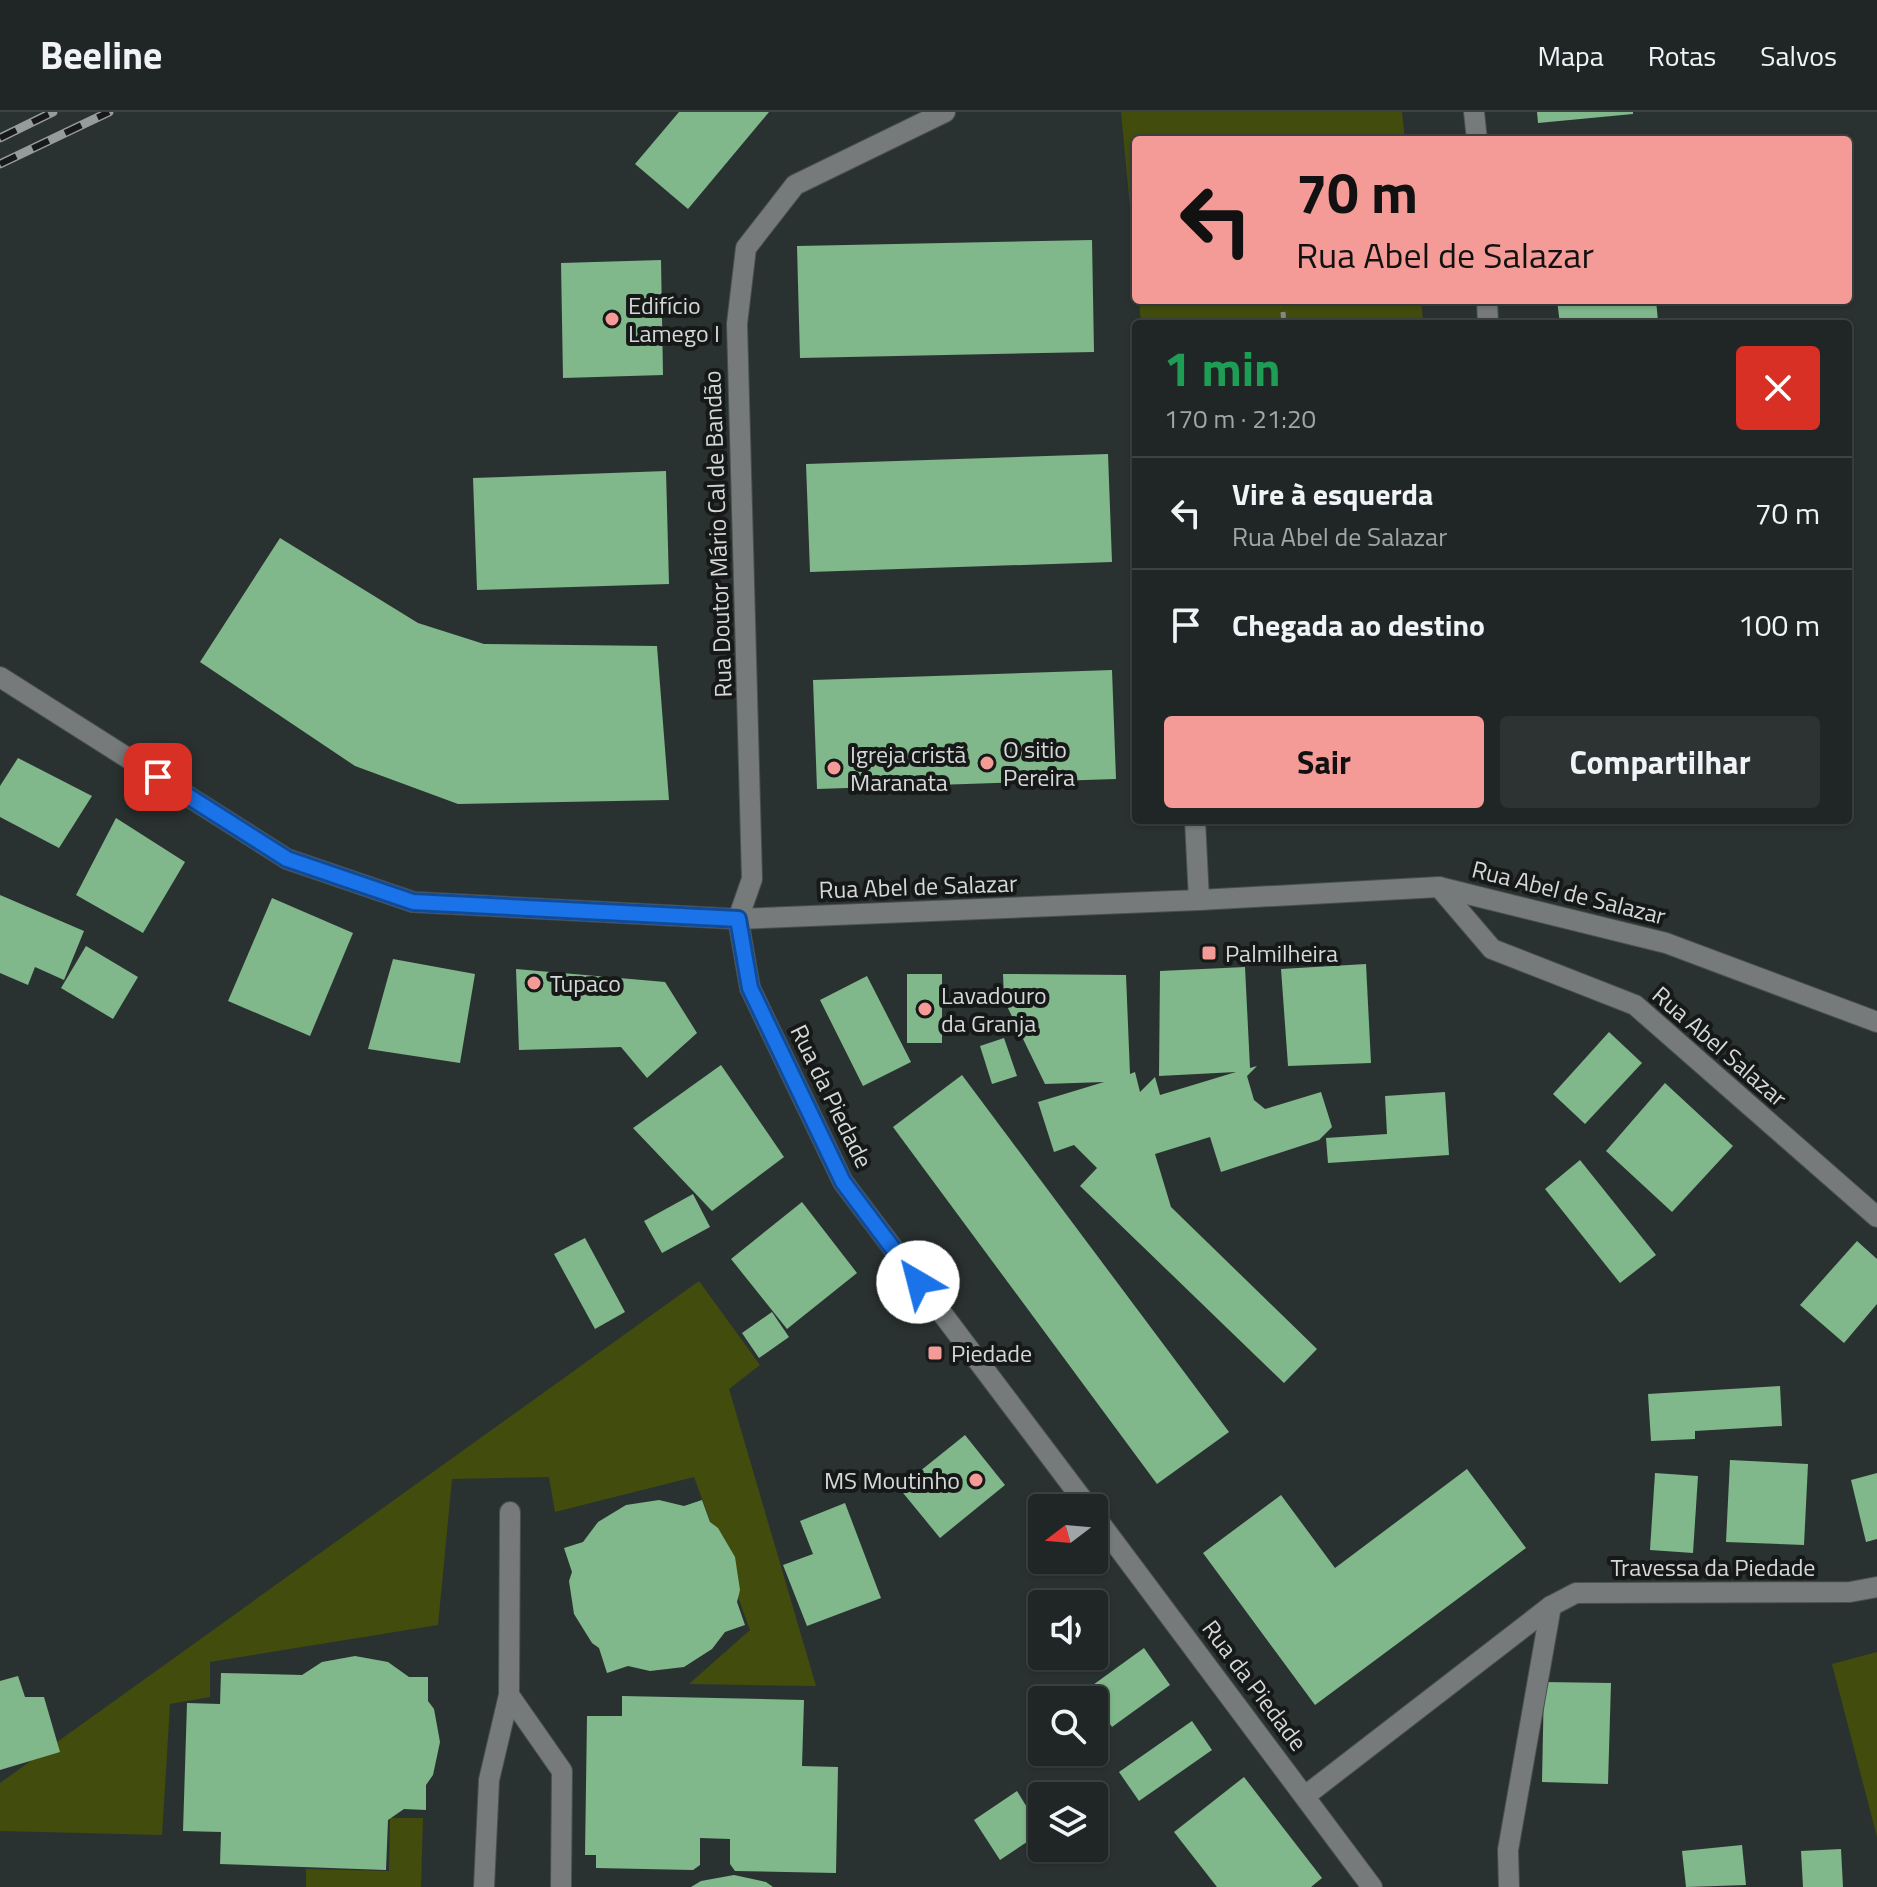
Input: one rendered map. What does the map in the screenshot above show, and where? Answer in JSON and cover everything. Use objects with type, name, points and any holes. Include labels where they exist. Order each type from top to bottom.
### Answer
[{"type":"street","name":"Rua Doutor Mário Cal de Bandão","points":[[738,919],[752,879],[737,324],[746,248],[795,185],[945,112]]},
{"type":"street","points":[[1474,112],[1477,136]]},
{"type":"street","name":"Rua Abel de Salazar","points":[[0,677],[287,859],[413,902],[738,919],[1439,887],[1666,943],[1877,1022]]},
{"type":"street","points":[[1195,824],[1199,900]]},
{"type":"street","name":"Rua Abel Salazar","points":[[1439,887],[1492,949],[1635,1005],[1877,1217]]},
{"type":"street","name":"Rua da Piedade","points":[[738,919],[750,988],[843,1182],[1078,1494]]},
{"type":"street","points":[[484,1887],[489,1780],[509,1695],[510,1512]]},
{"type":"street","name":"Rua da Piedade","points":[[1108,1534],[1372,1887]]},
{"type":"street","name":"Travessa da Piedade","points":[[1305,1796],[1551,1606],[1576,1593],[1850,1592],[1877,1587]]},
{"type":"street","points":[[1509,1887],[1508,1850],[1551,1606]]},
{"type":"street","points":[[509,1695],[562,1771],[561,1887]]},
{"type":"green space","points":[[1121,112],[1402,112],[1405,136],[1132,136],[1132,229]]},
{"type":"green space","points":[[1139,304],[1421,304],[1423,320],[1141,320]]},
{"type":"green space","points":[[699,1281],[760,1365],[729,1389],[816,1686],[689,1684],[750,1630],[694,1477],[555,1512],[549,1477],[452,1479],[438,1625],[210,1662],[210,1697],[170,1704],[162,1835],[0,1831],[0,1783]]},
{"type":"green space","points":[[1877,1652],[1877,1837],[1832,1664]]},
{"type":"green space","points":[[390,1818],[423,1818],[421,1887],[306,1887],[306,1869],[389,1871]]},
{"type":"building","points":[[679,112],[769,112],[688,209],[635,164]]},
{"type":"building","points":[[1537,112],[1633,112],[1633,114],[1538,123]]},
{"type":"building","points":[[1092,240],[1094,352],[800,358],[797,246]]},
{"type":"building","name":"Edifício Lamego I","points":[[661,260],[663,375],[563,378],[561,263]]},
{"type":"building","points":[[1558,304],[1656,304],[1658,320],[1560,320]]},
{"type":"building","points":[[1108,454],[1112,562],[810,572],[806,464]]},
{"type":"building","points":[[666,471],[669,584],[477,590],[473,478]]},
{"type":"building","points":[[280,538],[418,623],[484,644],[657,646],[669,800],[458,804],[355,766],[200,662]]},
{"type":"building","points":[[1112,670],[1116,779],[817,789],[813,680]]},
{"type":"building","points":[[18,758],[92,796],[59,848],[0,817],[0,786]]},
{"type":"building","points":[[116,818],[185,862],[143,933],[76,895]]},
{"type":"building","points":[[0,895],[84,931],[64,980],[35,967],[28,985],[0,973]]},
{"type":"building","points":[[272,898],[353,933],[310,1036],[228,1001]]},
{"type":"building","points":[[86,946],[138,977],[113,1019],[61,988]]},
{"type":"building","points":[[393,959],[475,974],[460,1063],[368,1049]]},
{"type":"building","points":[[1366,964],[1371,1063],[1288,1066],[1281,969]]},
{"type":"building","points":[[1245,967],[1250,1068],[1257,1066],[1247,1076],[1254,1100],[1265,1109],[1321,1092],[1332,1127],[1319,1140],[1221,1172],[1210,1137],[1155,1154],[1171,1207],[1317,1349],[1284,1383],[1080,1186],[1097,1168],[1074,1145],[1054,1152],[1038,1102],[1104,1082],[1045,1084],[1004,1000],[1003,974],[1126,975],[1130,1074],[1135,1072],[1140,1092],[1155,1077],[1160,1095],[1236,1072],[1159,1076],[1160,971]]},
{"type":"building","points":[[516,969],[665,982],[697,1033],[647,1078],[621,1047],[519,1050]]},
{"type":"building","name":"Lavadouro da Granja","points":[[907,974],[942,974],[942,1043],[907,1043]]},
{"type":"building","points":[[867,976],[911,1062],[863,1086],[820,1000]]},
{"type":"building","points":[[1609,1032],[1642,1063],[1585,1124],[1553,1094]]},
{"type":"building","points":[[1004,1038],[1017,1076],[992,1084],[980,1046]]},
{"type":"building","points":[[721,1065],[784,1157],[712,1211],[633,1128]]},
{"type":"building","points":[[962,1075],[1229,1432],[1157,1484],[893,1127]]},
{"type":"building","points":[[1665,1083],[1733,1146],[1672,1212],[1606,1151]]},
{"type":"building","points":[[1445,1092],[1449,1155],[1328,1163],[1326,1138],[1387,1134],[1385,1096]]},
{"type":"building","points":[[1580,1160],[1656,1255],[1620,1283],[1545,1189]]},
{"type":"building","points":[[693,1194],[710,1227],[662,1253],[644,1221]]},
{"type":"building","points":[[802,1202],[857,1273],[787,1329],[731,1259]]},
{"type":"building","points":[[585,1238],[625,1312],[595,1329],[554,1254]]},
{"type":"building","points":[[1857,1241],[1877,1259],[1877,1304],[1844,1343],[1800,1305]]},
{"type":"building","points":[[772,1312],[789,1337],[759,1358],[742,1333]]},
{"type":"building","points":[[1780,1386],[1782,1426],[1695,1431],[1695,1439],[1651,1441],[1648,1394]]},
{"type":"building","points":[[965,1435],[1005,1485],[940,1538],[899,1488]]},
{"type":"building","points":[[1730,1460],[1808,1464],[1804,1545],[1726,1542]]},
{"type":"building","points":[[1467,1469],[1526,1548],[1315,1705],[1203,1553],[1281,1495],[1335,1568]]},
{"type":"building","points":[[1655,1473],[1698,1476],[1693,1553],[1650,1550]]},
{"type":"building","points":[[1877,1473],[1877,1539],[1866,1542],[1851,1480]]},
{"type":"building","points":[[659,1500],[684,1506],[702,1500],[710,1522],[718,1528],[735,1557],[740,1590],[737,1602],[745,1625],[725,1632],[712,1649],[684,1667],[650,1671],[628,1666],[607,1673],[599,1648],[592,1643],[574,1614],[569,1581],[572,1572],[564,1548],[583,1542],[598,1522],[626,1505]]},
{"type":"building","points":[[845,1503],[881,1598],[807,1626],[783,1565],[813,1554],[800,1521]]},
{"type":"building","points":[[1144,1648],[1170,1685],[1112,1727],[1108,1721],[1108,1686],[1092,1686]]},
{"type":"building","points":[[355,1656],[388,1662],[409,1677],[428,1677],[428,1701],[434,1709],[440,1742],[433,1775],[426,1785],[426,1810],[404,1809],[388,1820],[386,1870],[220,1864],[221,1832],[183,1831],[187,1703],[220,1704],[221,1673],[302,1675],[322,1662]]},
{"type":"building","points":[[18,1676],[25,1697],[44,1697],[60,1752],[0,1770],[0,1681]]},
{"type":"building","points":[[1544,1682],[1611,1683],[1608,1784],[1542,1782]]},
{"type":"building","points":[[622,1696],[804,1700],[802,1766],[838,1767],[836,1873],[735,1871],[730,1864],[730,1839],[700,1838],[700,1865],[693,1870],[596,1868],[596,1855],[585,1855],[587,1716],[622,1716]]},
{"type":"building","points":[[1192,1721],[1212,1750],[1139,1801],[1119,1772]]},
{"type":"building","points":[[1244,1777],[1322,1878],[1311,1887],[1217,1887],[1174,1832]]},
{"type":"building","points":[[1017,1791],[1028,1809],[1028,1841],[1000,1860],[974,1820]]},
{"type":"building","points":[[1742,1845],[1746,1885],[1686,1887],[1682,1851]]},
{"type":"building","points":[[1841,1849],[1843,1887],[1803,1887],[1801,1851]]},
{"type":"building","points":[[734,1875],[766,1882],[773,1887],[691,1887],[701,1881]]},
{"type":"railway","points":[[0,138],[53,112]]},
{"type":"railway","points":[[0,164],[109,112]]},
{"type":"place","name":"Edifício Lamego I","points":[[612,319]]},
{"type":"place","name":"O sitio Pereira","points":[[987,763]]},
{"type":"place","name":"Igreja cristã Maranata","points":[[834,768]]},
{"type":"place","name":"Palmilheira","points":[[1209,953]]},
{"type":"place","name":"Tupaco","points":[[534,983]]},
{"type":"place","name":"Lavadouro da Granja","points":[[925,1009]]},
{"type":"place","name":"Piedade","points":[[935,1353]]},
{"type":"place","name":"MS Moutinho","points":[[976,1480]]},
{"type":"route","points":[[158,777],[287,859],[413,902],[738,919],[750,988],[843,1182],[918,1282]]}]
